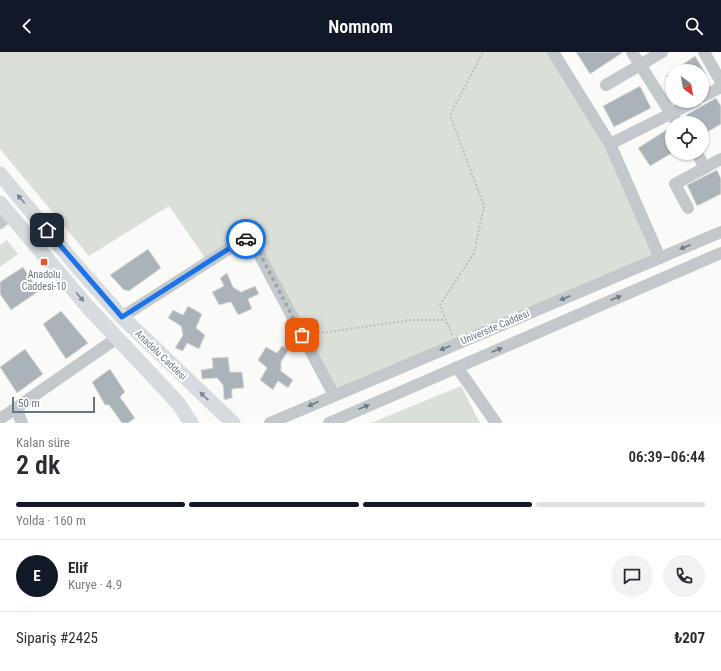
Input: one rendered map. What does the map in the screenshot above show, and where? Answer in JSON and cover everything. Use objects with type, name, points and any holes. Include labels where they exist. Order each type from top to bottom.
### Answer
[{"type":"main road","name":"Anadolu Caddesi","points":[[0,174],[75,264],[122,317],[233,423]]},
{"type":"main road","name":"Anadolu Caddesi","points":[[0,203],[5,219],[178,403],[191,423]]},
{"type":"street","points":[[553,52],[610,144],[660,258]]},
{"type":"street","points":[[632,52],[672,116]]},
{"type":"street","points":[[606,85],[662,52]]},
{"type":"street","points":[[704,52],[721,82]]},
{"type":"street","points":[[709,93],[721,87]]},
{"type":"street","points":[[678,116],[687,108]]},
{"type":"street","points":[[610,144],[665,123]]},
{"type":"street","points":[[688,208],[675,184],[721,159]]},
{"type":"street","points":[[701,160],[706,168]]},
{"type":"street","name":"Universite Caddesi","points":[[270,423],[721,232]]},
{"type":"street","points":[[122,317],[244,239],[252,240],[334,395]]},
{"type":"street","points":[[329,423],[721,253]]},
{"type":"street","points":[[0,419],[117,338]]},
{"type":"street","points":[[457,368],[496,423]]},
{"type":"street","points":[[16,408],[22,423]]},
{"type":"path","points":[[456,344],[440,305],[474,253],[484,206],[450,114],[483,52]]},
{"type":"path","points":[[302,335],[411,320],[446,320]]},
{"type":"shaded area","points":[[0,52],[552,52],[610,144],[660,258],[334,395],[252,241],[208,262],[169,206],[89,256],[0,149]]},
{"type":"shaded area","points":[[7,240],[18,254],[0,267],[0,245]]},
{"type":"shaded area","points":[[461,386],[480,423],[371,423]]},
{"type":"building","points":[[576,52],[622,52],[622,53],[590,74]]},
{"type":"building","points":[[695,56],[700,64],[683,64]]},
{"type":"building","points":[[640,86],[651,108],[614,127],[603,106]]},
{"type":"building","points":[[716,98],[721,106],[721,124],[709,131],[709,116],[686,115],[698,108],[709,108],[709,102]]},
{"type":"building","points":[[665,131],[665,157],[650,166],[638,148]]},
{"type":"building","points":[[717,170],[721,179],[721,194],[697,206],[687,185]]},
{"type":"building","points":[[148,249],[161,268],[129,291],[124,290],[110,275]]},
{"type":"building","points":[[23,267],[39,291],[11,310],[0,294],[0,282]]},
{"type":"building","points":[[227,273],[233,287],[241,292],[255,286],[259,294],[248,299],[252,309],[238,315],[231,302],[219,305],[212,292],[224,286],[220,278]]},
{"type":"building","points":[[188,306],[202,314],[196,328],[205,335],[199,349],[187,343],[183,351],[175,348],[183,335],[181,326],[168,318],[173,310],[183,315]]},
{"type":"building","points":[[61,311],[88,343],[66,359],[43,324]]},
{"type":"building","points":[[282,346],[289,349],[281,362],[281,371],[293,380],[288,388],[278,381],[273,390],[260,380],[267,368],[258,360],[266,347],[277,353]]},
{"type":"building","points":[[25,349],[43,374],[17,393],[0,367]]},
{"type":"building","points":[[228,357],[230,372],[242,372],[244,388],[232,389],[232,398],[224,400],[223,385],[217,378],[202,379],[201,370],[213,368],[212,358]]},
{"type":"building","points":[[110,369],[125,392],[120,397],[135,418],[128,423],[122,423],[109,405],[105,405],[92,382]]},
{"type":"way so far","points":[[246,239],[252,240],[257,248],[302,335]]},
{"type":"place","name":"Anadolu Caddesi-10","points":[[44,262]]},
{"type":"route","points":[[47,230],[122,317],[246,239]]}]
